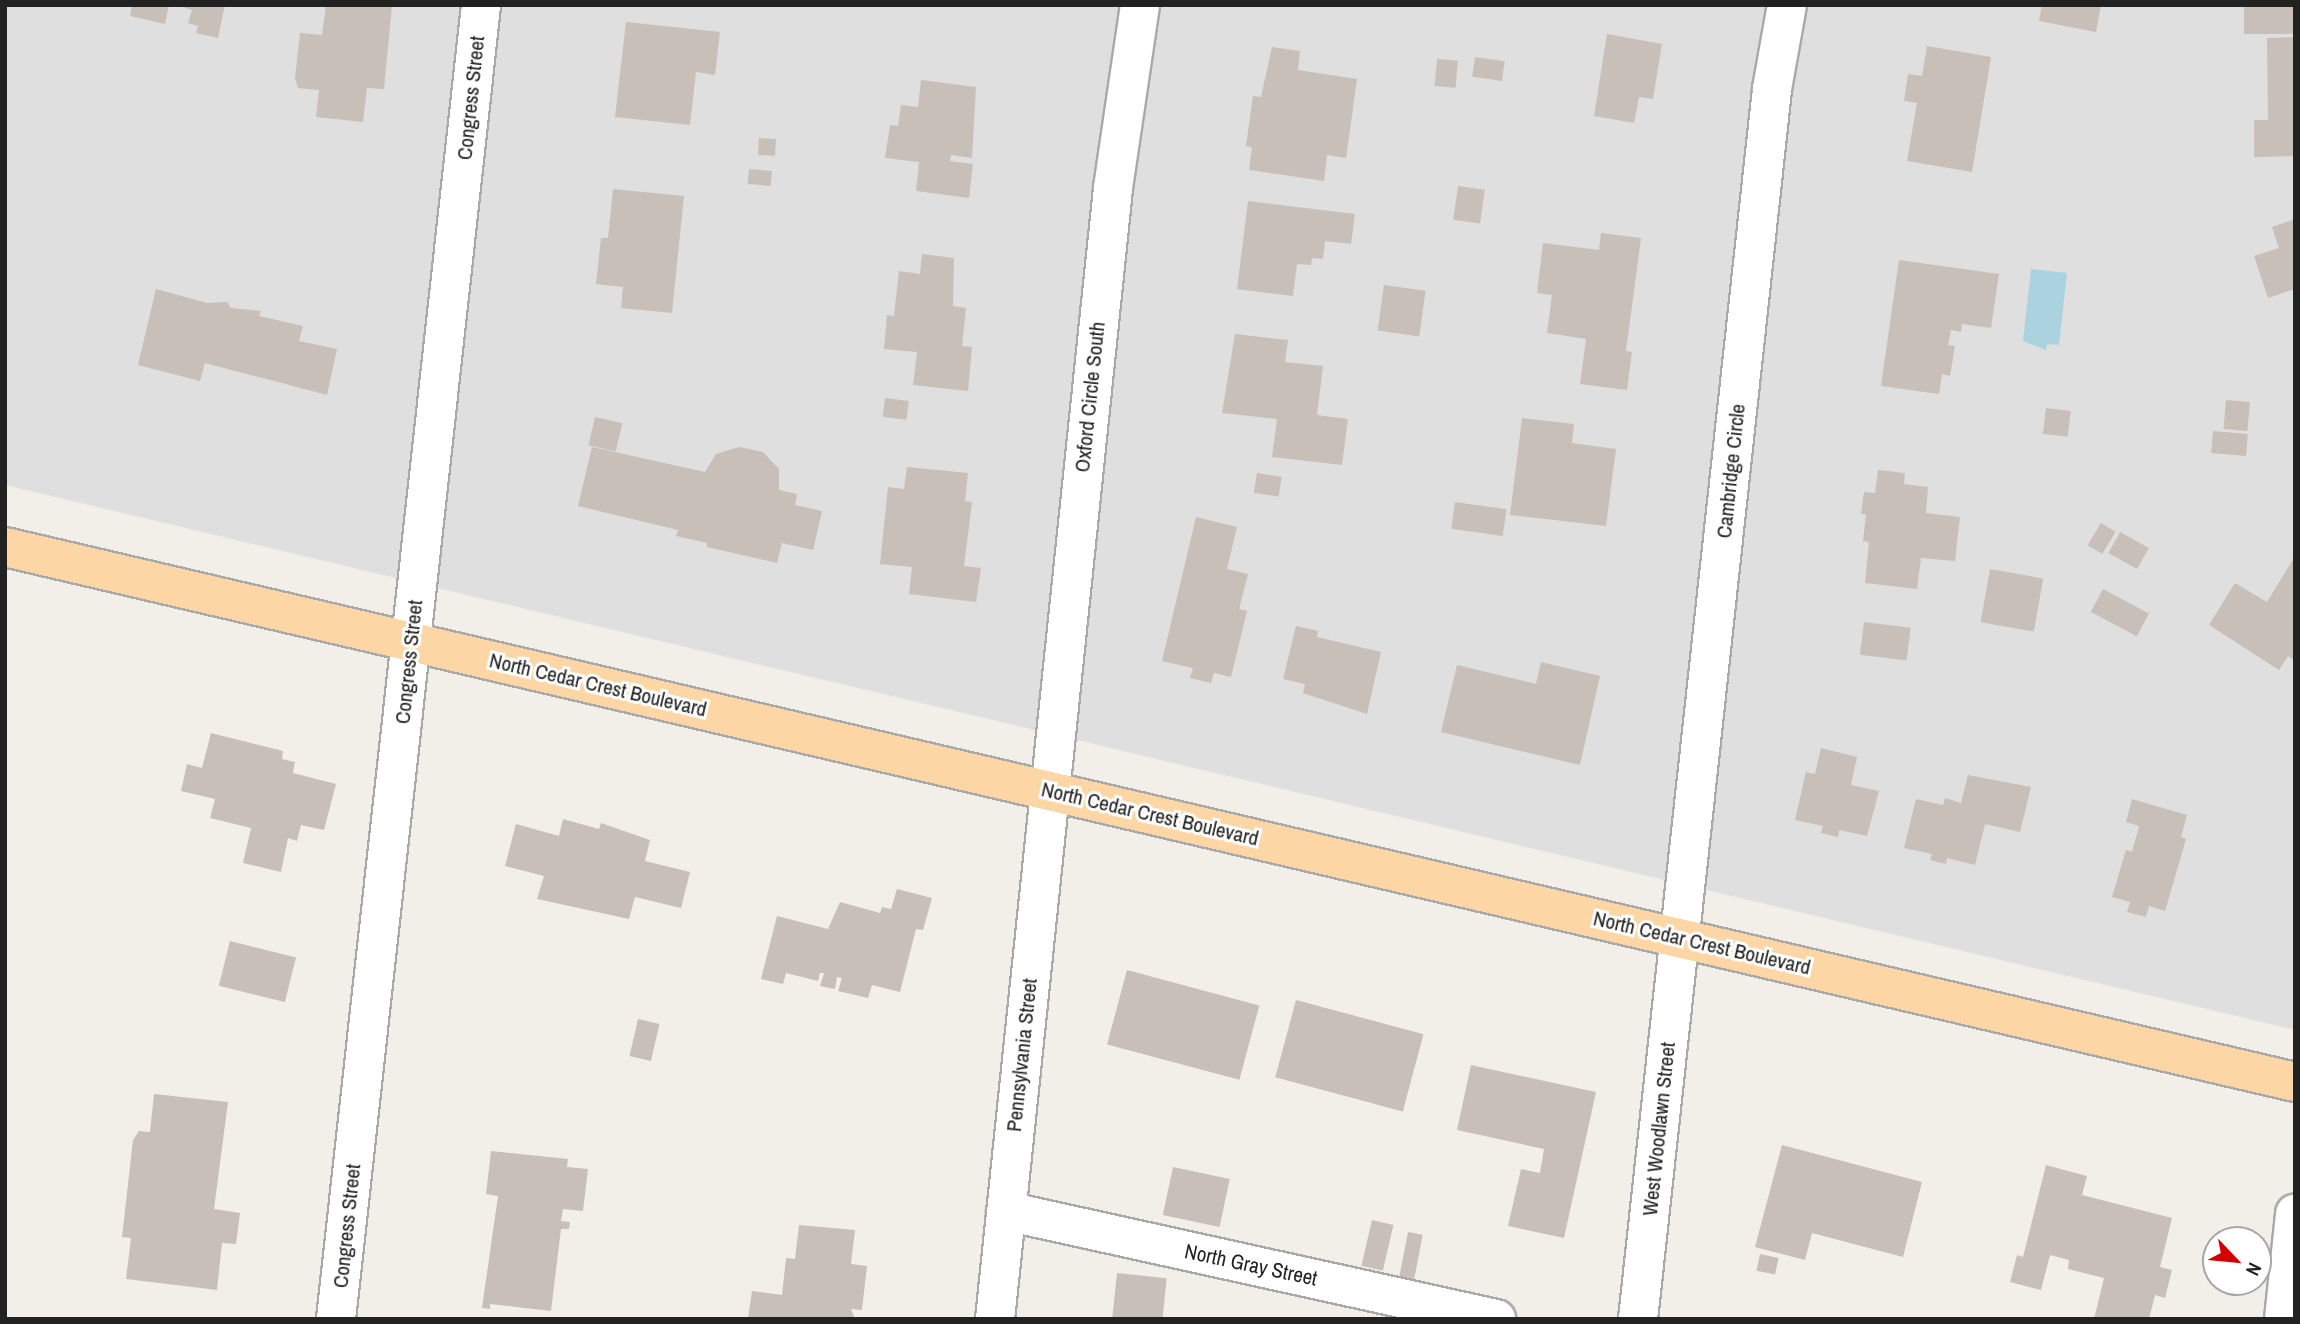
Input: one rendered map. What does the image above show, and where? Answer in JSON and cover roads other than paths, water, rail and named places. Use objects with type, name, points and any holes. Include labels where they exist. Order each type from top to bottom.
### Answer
[{"type":"main road","name":"North Cedar Crest Boulevard","points":[[5,547],[2295,1082]]},
{"type":"street","name":"Congress Street","points":[[336,1319],[481,5]]},
{"type":"street","name":"Oxford Circle South","points":[[1048,790],[1113,188],[1140,5]]},
{"type":"street","name":"Cambridge Circle","points":[[1681,938],[1772,89],[1787,5]]},
{"type":"street","name":"Pennsylvania Street","points":[[995,1319],[1048,790]]},
{"type":"street","name":"West Woodlawn Street","points":[[1638,1319],[1681,938]]},
{"type":"street","name":"North Gray Street","points":[[1006,1212],[1496,1319]]},
{"type":"street","points":[[2284,1319],[2295,1214]]},
{"type":"water","points":[[2031,269],[2067,273],[2059,345],[2047,344],[2046,350],[2023,341]]}]
